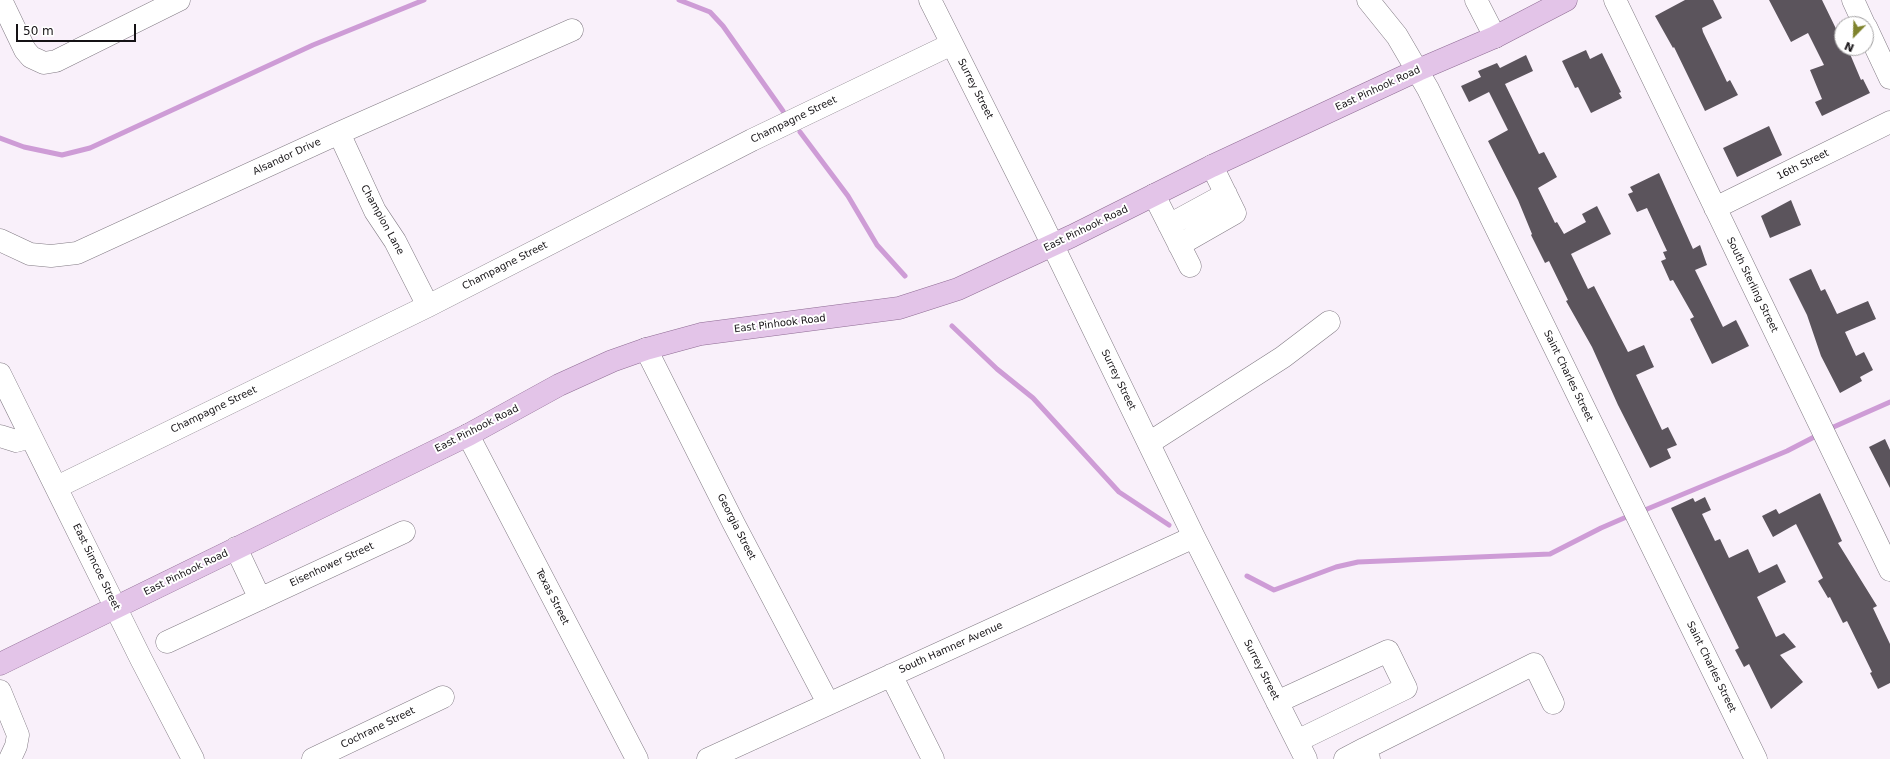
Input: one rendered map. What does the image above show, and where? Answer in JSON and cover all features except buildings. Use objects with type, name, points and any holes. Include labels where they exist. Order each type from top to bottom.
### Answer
[{"type":"main road","name":"East Pinhook Road","points":[[0,664],[468,435],[558,385],[612,361],[646,349],[701,334],[899,308],[958,288],[1053,246],[1212,166],[1418,70],[1495,37],[1566,0]]},
{"type":"street","points":[[1,0],[25,50],[31,57],[44,63],[56,61],[179,0]]},
{"type":"street","name":"Surrey Street","points":[[930,0],[1053,246],[1194,537],[1302,750]]},
{"type":"street","name":"Saint Charles Street","points":[[1368,0],[1396,36],[1418,70],[1756,759]]},
{"type":"street","points":[[1476,0],[1495,37]]},
{"type":"street","name":"South Sterling Street","points":[[1615,0],[1890,570]]},
{"type":"street","points":[[1853,0],[1860,16]]},
{"type":"street","name":"Alsandor Drive","points":[[0,240],[30,254],[51,256],[77,253],[339,133],[572,30]]},
{"type":"street","name":"Champagne Street","points":[[57,487],[428,306],[752,140],[952,44]]},
{"type":"street","points":[[1874,44],[1890,78]]},
{"type":"street","name":"16th Street","points":[[1715,208],[1890,122]]},
{"type":"street","name":"Champion Lane","points":[[339,133],[375,211],[395,241],[428,306]]},
{"type":"street","points":[[1179,245],[1235,213],[1212,166]]},
{"type":"street","points":[[1168,224],[1226,194]]},
{"type":"street","points":[[1154,195],[1190,266]]},
{"type":"street","points":[[1148,443],[1283,357],[1329,322]]},
{"type":"street","name":"Georgia Street","points":[[646,349],[731,517],[828,703]]},
{"type":"street","name":"East Simcoe Street","points":[[0,374],[193,759]]},
{"type":"street","name":"Texas Street","points":[[468,435],[637,759]]},
{"type":"street","points":[[0,436],[16,441],[32,437]]},
{"type":"street","name":"Eisenhower Street","points":[[167,642],[404,532]]},
{"type":"street","name":"South Hamner Avenue","points":[[708,759],[1194,537]]},
{"type":"street","points":[[236,548],[260,599]]},
{"type":"street","points":[[1277,702],[1388,651],[1406,688],[1302,750]]},
{"type":"street","points":[[1344,759],[1366,754],[1534,664],[1553,702]]},
{"type":"street","points":[[891,675],[933,759]]},
{"type":"street","points":[[0,691],[18,735],[16,746],[10,759]]},
{"type":"street","name":"Cochrane Street","points":[[313,759],[443,697]]},
{"type":"waterway","points":[[0,138],[24,147],[62,155],[90,148],[313,45],[424,0]]},
{"type":"waterway","points":[[679,0],[710,12],[723,26],[783,111]]},
{"type":"waterway","points":[[800,132],[848,196],[877,245],[905,276]]},
{"type":"waterway","points":[[952,326],[997,369],[1033,398],[1119,492],[1169,525]]},
{"type":"waterway","points":[[1829,429],[1890,402]]},
{"type":"waterway","points":[[1640,512],[1787,451],[1818,435]]},
{"type":"waterway","points":[[1247,576],[1274,590],[1336,567],[1358,562],[1550,554],[1601,528],[1631,515]]}]
